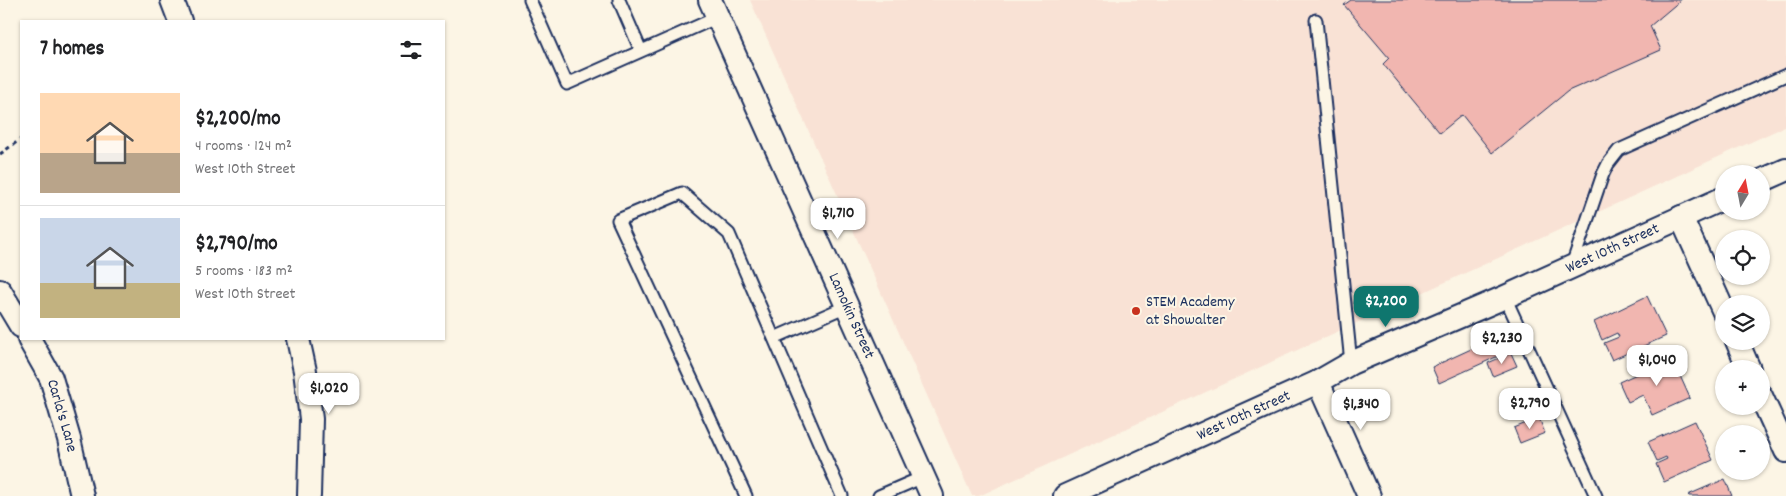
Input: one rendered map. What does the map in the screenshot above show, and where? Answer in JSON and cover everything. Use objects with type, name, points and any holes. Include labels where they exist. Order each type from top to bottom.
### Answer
[{"type":"street","points":[[172,0],[180,20]]},
{"type":"street","name":"Lamokin Street","points":[[714,9],[928,486]]},
{"type":"street","points":[[1770,177],[1786,170]]},
{"type":"street","name":"West 10th Street","points":[[1065,496],[1318,382],[1351,363],[1505,297],[1715,202]]},
{"type":"street","points":[[1681,217],[1716,295]]},
{"type":"street","points":[[0,292],[20,324]]},
{"type":"street","name":"Carla's Lane","points":[[30,340],[51,378],[69,439],[82,496]]},
{"type":"street","points":[[298,340],[305,371],[311,419],[309,496]]},
{"type":"street","points":[[1318,382],[1369,496]]},
{"type":"street","points":[[1770,415],[1786,451]]},
{"type":"lane","points":[[530,0],[567,84],[641,51],[714,9]]},
{"type":"lane","points":[[619,0],[641,51]]},
{"type":"lane","points":[[1316,20],[1351,363]]},
{"type":"lane","points":[[1571,267],[1603,174],[1619,150],[1786,75]]},
{"type":"lane","points":[[746,496],[618,220],[682,192],[729,234],[842,496]]},
{"type":"lane","points":[[1505,297],[1596,496]]},
{"type":"lane","points":[[774,338],[847,306]]},
{"type":"lane","points":[[879,496],[928,486]]},
{"type":"path","points":[[0,154],[20,140]]},
{"type":"shaded area","name":"STEM Academy at Showalter","points":[[750,0],[1786,0],[1786,126],[979,496],[972,496]]},
{"type":"building","points":[[1351,0],[1681,0],[1650,26],[1661,50],[1568,91],[1492,153],[1462,115],[1440,133],[1383,64],[1389,58],[1344,5]]},
{"type":"building","points":[[1647,296],[1666,336],[1612,360],[1604,343],[1619,337],[1617,333],[1602,340],[1594,322]]},
{"type":"building","points":[[1501,337],[1507,352],[1439,383],[1432,367]]},
{"type":"building","points":[[1511,353],[1517,366],[1493,376],[1488,363]]},
{"type":"building","points":[[1672,358],[1690,398],[1652,415],[1643,395],[1628,402],[1619,382]]},
{"type":"building","points":[[1539,418],[1545,433],[1520,443],[1514,428]]},
{"type":"building","points":[[1695,421],[1713,460],[1664,482],[1656,464],[1667,459],[1666,457],[1657,461],[1648,442]]},
{"type":"building","points":[[1725,480],[1732,496],[1689,496]]},
{"type":"place","name":"STEM Academy at Showalter","points":[[1136,311]]}]
